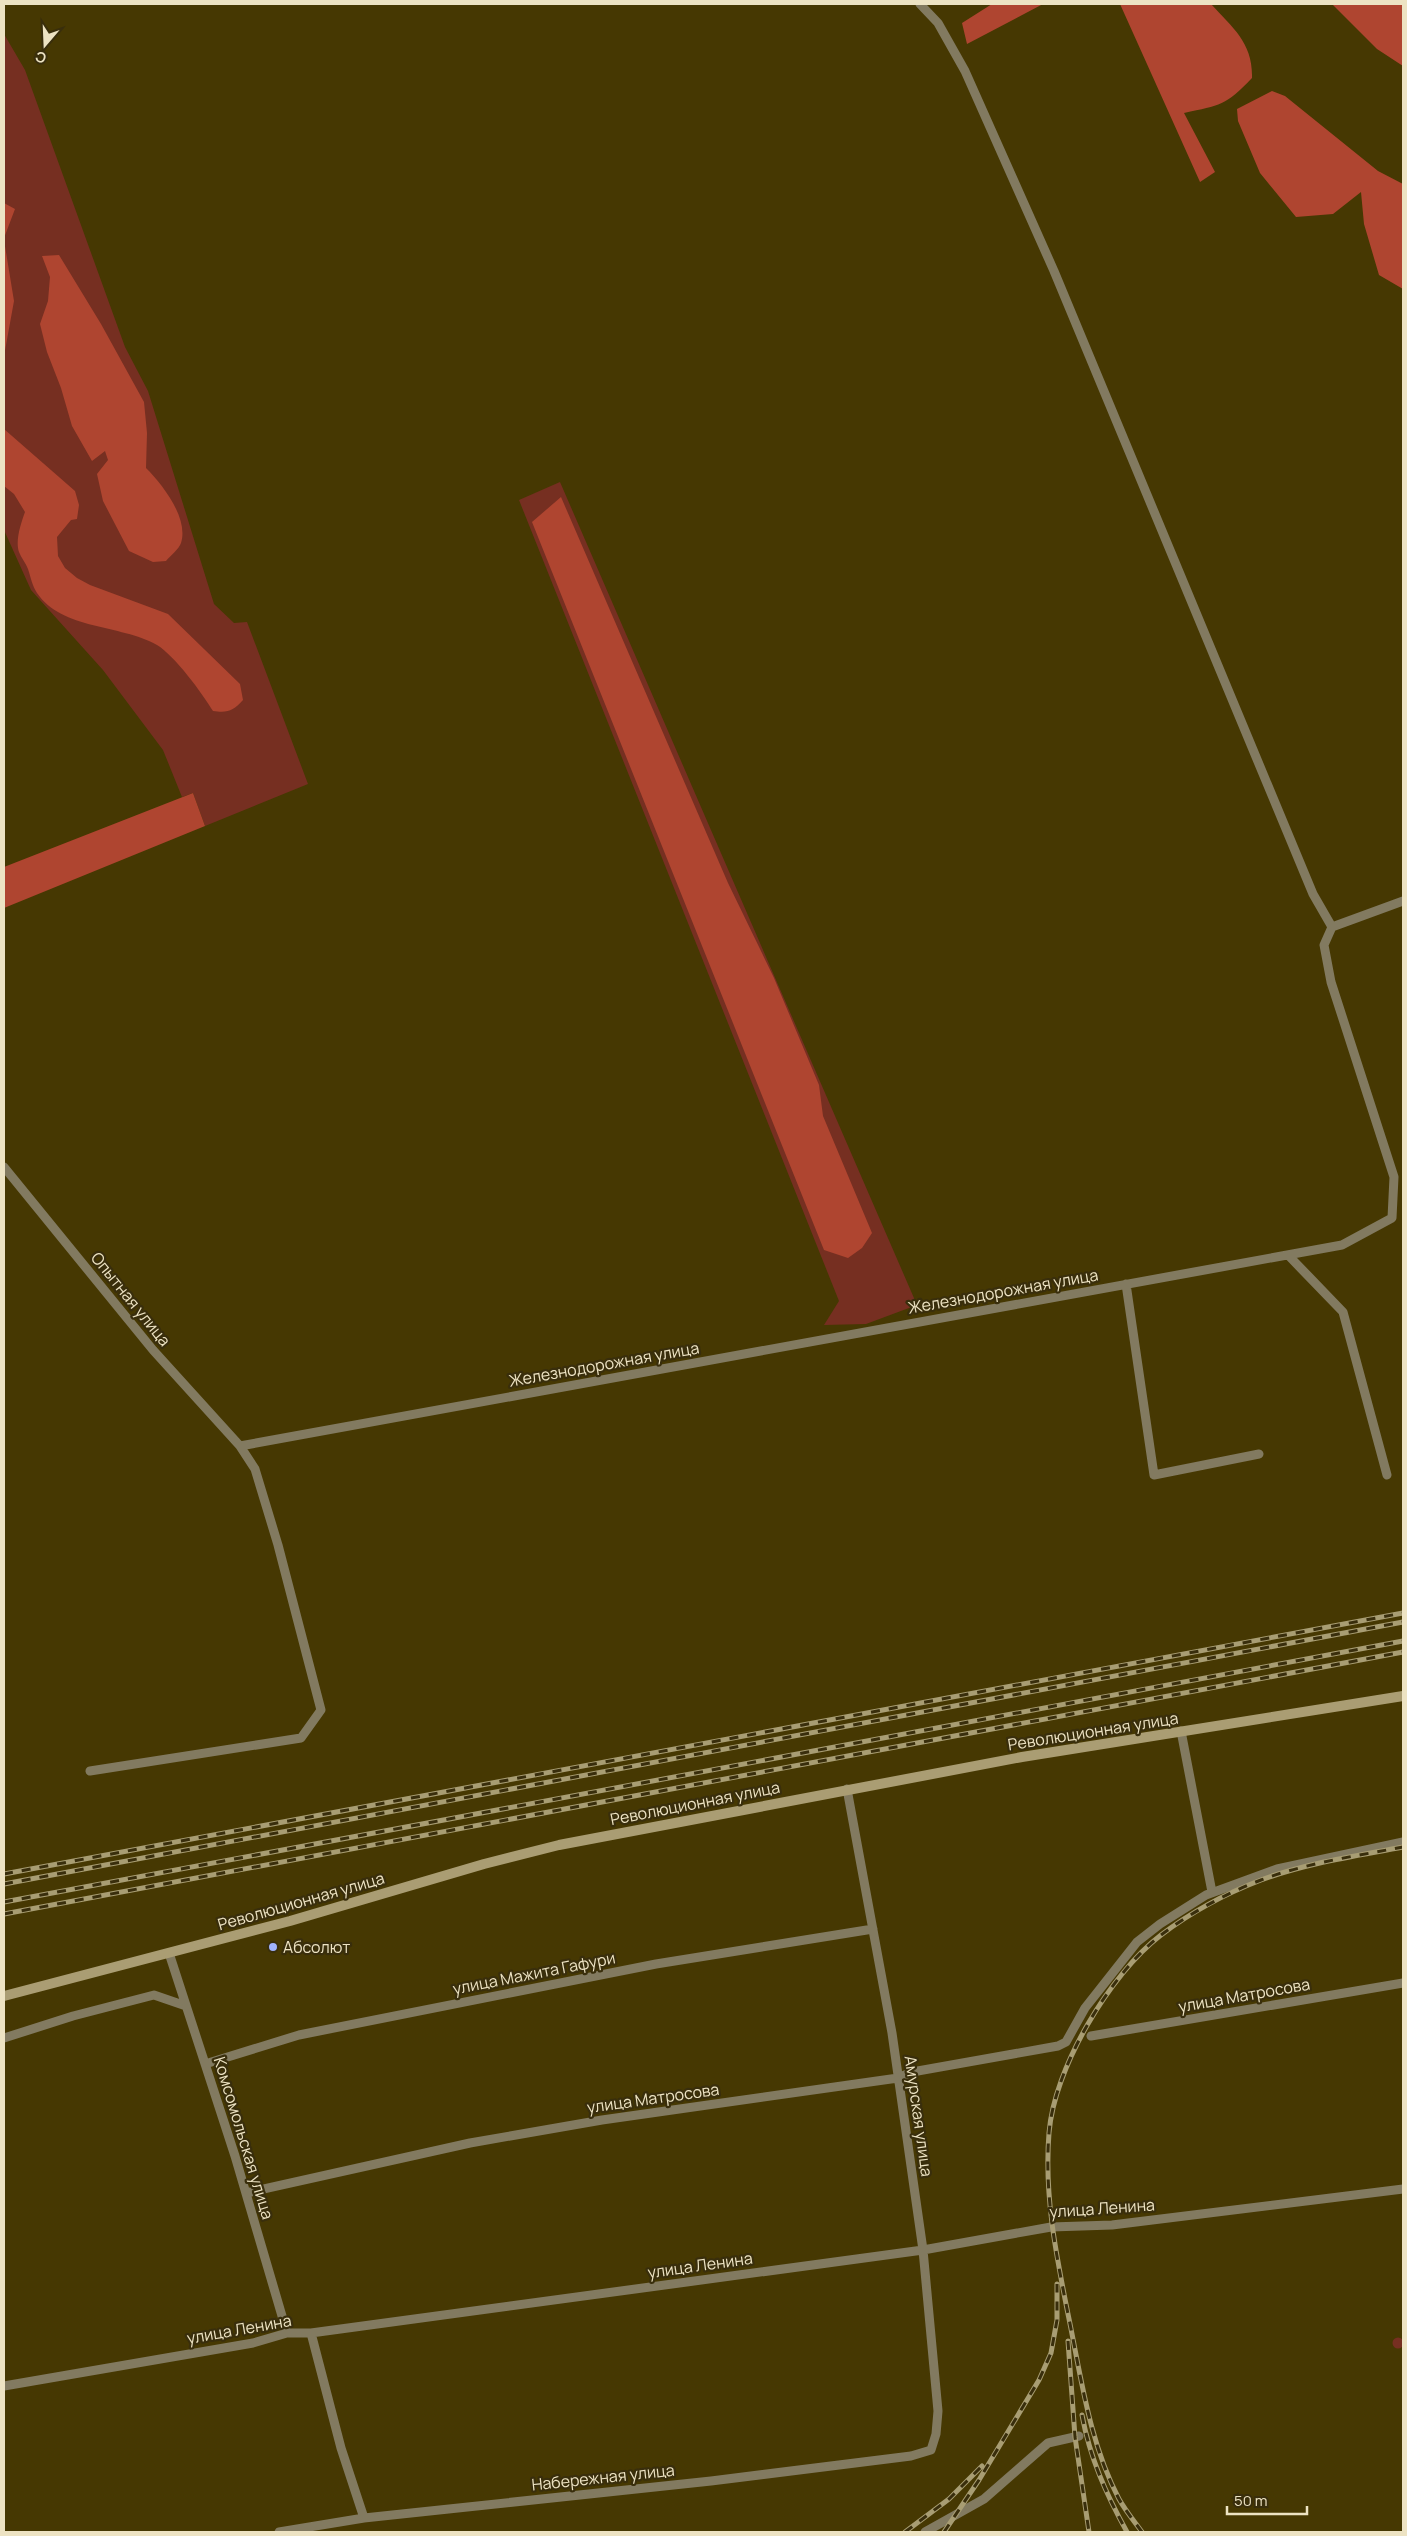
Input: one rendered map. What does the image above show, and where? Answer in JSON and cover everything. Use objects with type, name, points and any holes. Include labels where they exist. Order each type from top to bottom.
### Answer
[{"type":"main road","name":"Революционная улица","points":[[4,1996],[290,1921],[559,1845],[847,1789],[1181,1731],[1403,1696]]},
{"type":"street","points":[[920,4],[938,23],[965,71],[1085,344],[1313,894],[1332,927],[1403,901]]},
{"type":"street","name":"Железнодорожная улица","points":[[240,1446],[1342,1245],[1392,1218],[1394,1177],[1331,982],[1324,945],[1332,927]]},
{"type":"street","name":"Опытная улица","points":[[4,1167],[152,1350],[240,1446],[255,1469],[278,1546],[321,1710],[301,1738],[90,1770]]},
{"type":"street","points":[[1288,1254],[1344,1312],[1387,1475]]},
{"type":"street","points":[[1126,1284],[1154,1475],[1259,1454]]},
{"type":"street","points":[[1181,1731],[1212,1892],[1277,1869],[1403,1842]]},
{"type":"street","name":"Амурская улица","points":[[847,1789],[898,2078],[923,2250],[938,2411],[936,2434],[931,2450]]},
{"type":"street","name":"улица Матросова","points":[[246,2193],[470,2143],[602,2120],[898,2078],[912,2072],[1058,2046],[1066,2042],[1085,2008],[1137,1942],[1160,1924],[1212,1892]]},
{"type":"street","name":"улица Мажита Гафури","points":[[205,2064],[299,2035],[656,1964],[873,1929]]},
{"type":"street","name":"Комсомольская улица","points":[[169,1953],[246,2193],[288,2333]]},
{"type":"street","name":"улица Матросова","points":[[1091,2036],[1403,1982]]},
{"type":"street","points":[[4,2038],[73,2016],[154,1996],[186,2006]]},
{"type":"street","name":"улица Ленина","points":[[4,2386],[253,2342],[288,2333],[311,2333],[923,2250],[1051,2227],[1112,2225],[1403,2189]]},
{"type":"street","points":[[311,2333],[341,2448],[364,2518]]},
{"type":"street","points":[[925,2532],[984,2498],[1048,2443],[1079,2436]]},
{"type":"street","name":"Набережная улица","points":[[279,2532],[364,2518],[911,2456],[931,2450]]},
{"type":"shaded area","points":[[992,4],[1043,4],[967,44],[962,23]]},
{"type":"shaded area","points":[[1120,4],[1211,4],[1234,29],[1245,46],[1249,55],[1252,78],[1222,103],[1184,113],[1215,172],[1200,182]]},
{"type":"shaded area","points":[[1332,4],[1403,4],[1403,66],[1377,49]]},
{"type":"shaded area","points":[[4,34],[25,70],[125,347],[148,391],[214,604],[234,623],[247,622],[308,784],[205,826],[193,793],[182,797],[163,750],[103,670],[31,590],[4,530]]},
{"type":"shaded area","points":[[1272,91],[1285,96],[1378,171],[1403,184],[1403,289],[1379,275],[1364,224],[1361,192],[1333,214],[1296,217],[1260,173],[1238,121],[1237,109]]},
{"type":"shaded area","points":[[4,203],[15,209],[4,238]]},
{"type":"shaded area","points":[[4,240],[14,301],[4,356]]},
{"type":"shaded area","points":[[59,255],[101,324],[144,402],[147,433],[146,468],[166,492],[178,513],[181,523],[181,543],[166,561],[153,562],[129,551],[103,501],[97,474],[108,460],[105,451],[92,461],[72,426],[61,388],[47,352],[40,324],[48,301],[50,277],[42,256]]},
{"type":"shaded area","points":[[4,429],[75,491],[79,505],[77,519],[71,520],[57,537],[58,556],[65,568],[77,578],[90,585],[168,614],[240,684],[243,700],[236,707],[223,712],[213,711],[180,666],[157,645],[142,638],[61,614],[48,605],[37,593],[18,548],[19,532],[25,512],[14,494],[4,486]]},
{"type":"shaded area","points":[[560,482],[917,1305],[866,1324],[824,1325],[839,1301],[519,500]]},
{"type":"shaded area","points":[[561,497],[728,883],[774,978],[819,1085],[823,1116],[872,1233],[862,1248],[848,1258],[824,1250],[532,522]]},
{"type":"shaded area","points":[[193,793],[205,826],[4,908],[4,867]]},
{"type":"shaded area","points":[[1398,2337],[1404,2343],[1398,2349],[1392,2343]]},
{"type":"railway","points":[[4,1874],[1403,1613]]},
{"type":"railway","points":[[4,1884],[1403,1622]]},
{"type":"railway","points":[[4,1902],[1403,1641]]},
{"type":"railway","points":[[4,1914],[1403,1652]]},
{"type":"railway","points":[[1142,2532],[1119,2499],[1100,2455],[1087,2408],[1059,2269],[1052,2224],[1048,2156],[1053,2107],[1061,2080],[1073,2052],[1104,1998],[1142,1952],[1172,1927],[1222,1897],[1278,1874],[1331,1860],[1403,1847]]},
{"type":"railway","points":[[944,2532],[979,2480],[1039,2380],[1051,2353],[1057,2320],[1057,2284]]},
{"type":"railway","points":[[1068,2341],[1075,2437],[1089,2532]]},
{"type":"railway","points":[[1082,2415],[1089,2446],[1100,2475],[1112,2504],[1127,2532]]},
{"type":"railway","points":[[905,2532],[949,2499],[982,2466]]},
{"type":"place","name":"Абсолют","points":[[273,1947]]}]
